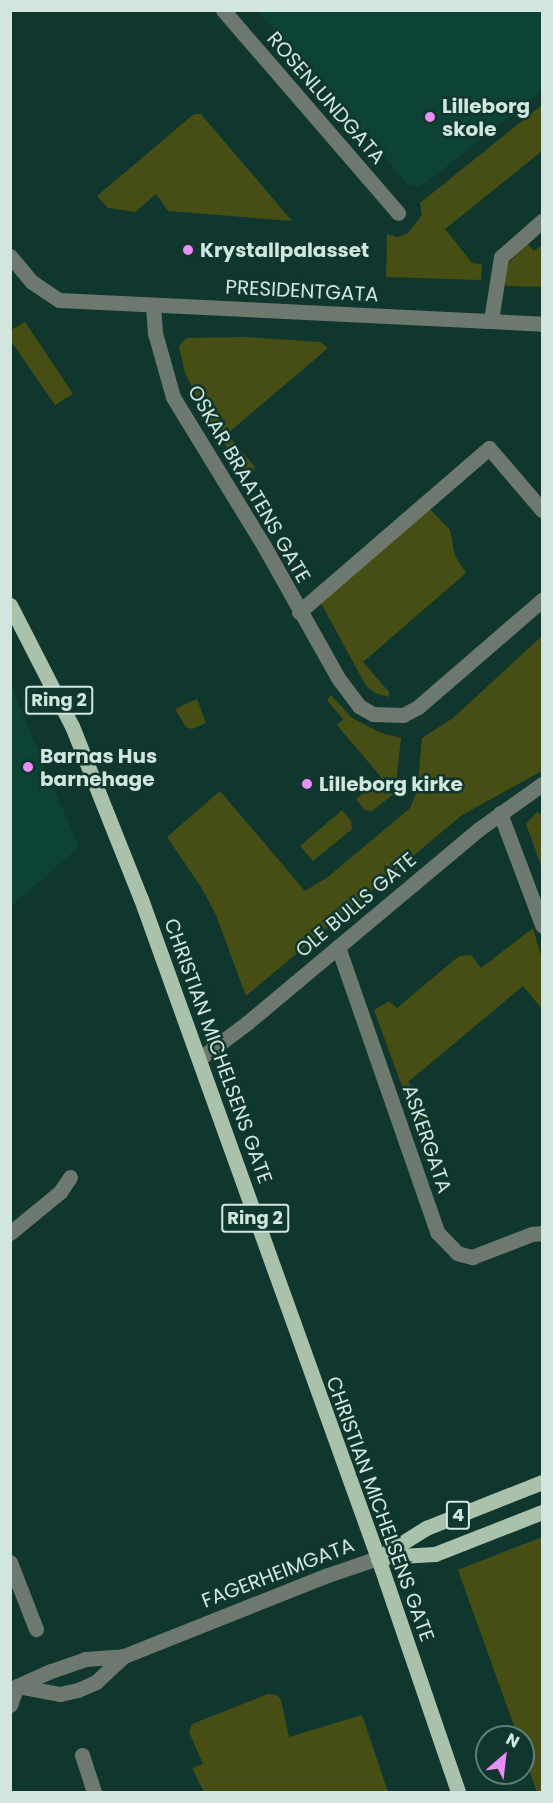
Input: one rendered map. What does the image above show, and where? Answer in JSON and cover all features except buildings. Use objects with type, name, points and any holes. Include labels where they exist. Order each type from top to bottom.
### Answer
[{"type":"main road","name":"CHRISTIAN MICHELSENS GATE","points":[[10,605],[72,726],[103,799],[378,1558],[458,1792]]},
{"type":"main road","name":"FAGERHEIMGATA","points":[[378,1558],[426,1528],[543,1482]]},
{"type":"main road","name":"4","points":[[378,1558],[435,1554],[543,1512]]},
{"type":"street","name":"ROSENLUNDGATA","points":[[223,10],[398,213]]},
{"type":"street","points":[[491,321],[501,257],[543,221]]},
{"type":"street","name":"PRESIDENTGATA","points":[[10,256],[33,282],[58,300],[543,324]]},
{"type":"street","name":"OSKAR BRAATENS GATE","points":[[153,305],[155,333],[173,397],[264,546],[338,678],[359,706],[373,714],[403,715],[418,707],[543,600]]},
{"type":"street","name":"OSKAR BRAATENS GATE","points":[[299,612],[489,448],[543,510]]},
{"type":"street","name":"OLE BULLS GATE","points":[[199,1059],[247,1023],[500,813],[543,784]]},
{"type":"street","points":[[500,813],[543,926]]},
{"type":"street","name":"ASKERGATA","points":[[338,947],[436,1232],[457,1253],[472,1257],[532,1234],[543,1233]]},
{"type":"street","points":[[10,1233],[60,1192],[70,1177]]},
{"type":"street","name":"FAGERHEIMGATA","points":[[14,1686],[85,1659],[124,1656],[328,1575],[378,1558]]},
{"type":"street","points":[[10,1562],[36,1629]]},
{"type":"street","name":"FAGERHEIMGATA","points":[[14,1686],[60,1694],[78,1690],[96,1682],[124,1656]]},
{"type":"street","points":[[10,1705],[14,1686]]},
{"type":"street","points":[[82,1755],[94,1792]]},
{"type":"shaded area","name":"Lilleborg skole","points":[[258,11],[542,11],[542,90],[427,182],[418,187],[409,186]]},
{"type":"shaded area","name":"Barnas Hus barnehage","points":[[11,686],[79,847],[10,906]]},
{"type":"green space","points":[[542,105],[542,151],[445,229],[472,263],[482,264],[481,280],[386,277],[387,234],[397,237],[407,234],[422,215],[420,203]]},
{"type":"green space","points":[[194,114],[201,114],[292,221],[168,211],[156,194],[135,212],[108,208],[97,196]]},
{"type":"green space","points":[[527,243],[534,251],[542,245],[542,287],[506,286],[504,280],[508,264]]},
{"type":"green space","points":[[25,322],[73,394],[55,405],[11,341],[11,330]]},
{"type":"green space","points":[[245,337],[320,342],[328,348],[227,434],[254,466],[255,470],[245,476],[207,417],[185,373],[179,346],[186,338]]},
{"type":"green space","points":[[429,508],[450,530],[455,556],[466,573],[363,662],[389,692],[389,697],[375,693],[366,686],[321,603]]},
{"type":"green space","points":[[542,636],[542,771],[462,815],[246,996],[216,915],[201,887],[167,837],[220,791],[305,891],[328,877],[410,808],[417,792],[422,738],[453,718]]},
{"type":"green space","points":[[331,695],[352,718],[381,733],[401,738],[395,793],[372,811],[365,810],[356,799],[381,777],[337,725],[343,719],[327,700]]},
{"type":"green space","points":[[197,699],[206,723],[192,729],[186,727],[175,709]]},
{"type":"green space","points":[[342,810],[351,821],[352,829],[313,861],[300,846]]},
{"type":"green space","points":[[537,812],[542,815],[542,868],[526,824]]},
{"type":"green space","points":[[533,928],[542,959],[542,1009],[523,986],[408,1082],[420,1098],[417,1101],[431,1118],[417,1127],[374,1010],[389,1001],[397,1008],[459,956],[471,955],[481,968]]},
{"type":"green space","points":[[542,1537],[542,1792],[537,1792],[534,1785],[535,1725],[514,1725],[458,1570]]},
{"type":"green space","points":[[268,1694],[277,1695],[281,1700],[289,1737],[362,1715],[388,1792],[204,1792],[192,1768],[203,1764],[189,1732],[192,1724]]},
{"type":"place","name":"Lilleborg skole","points":[[430,117]]},
{"type":"place","name":"Krystallpalasset","points":[[188,250]]},
{"type":"place","name":"Barnas Hus barnehage","points":[[28,767]]},
{"type":"place","name":"Lilleborg kirke","points":[[307,784]]}]
